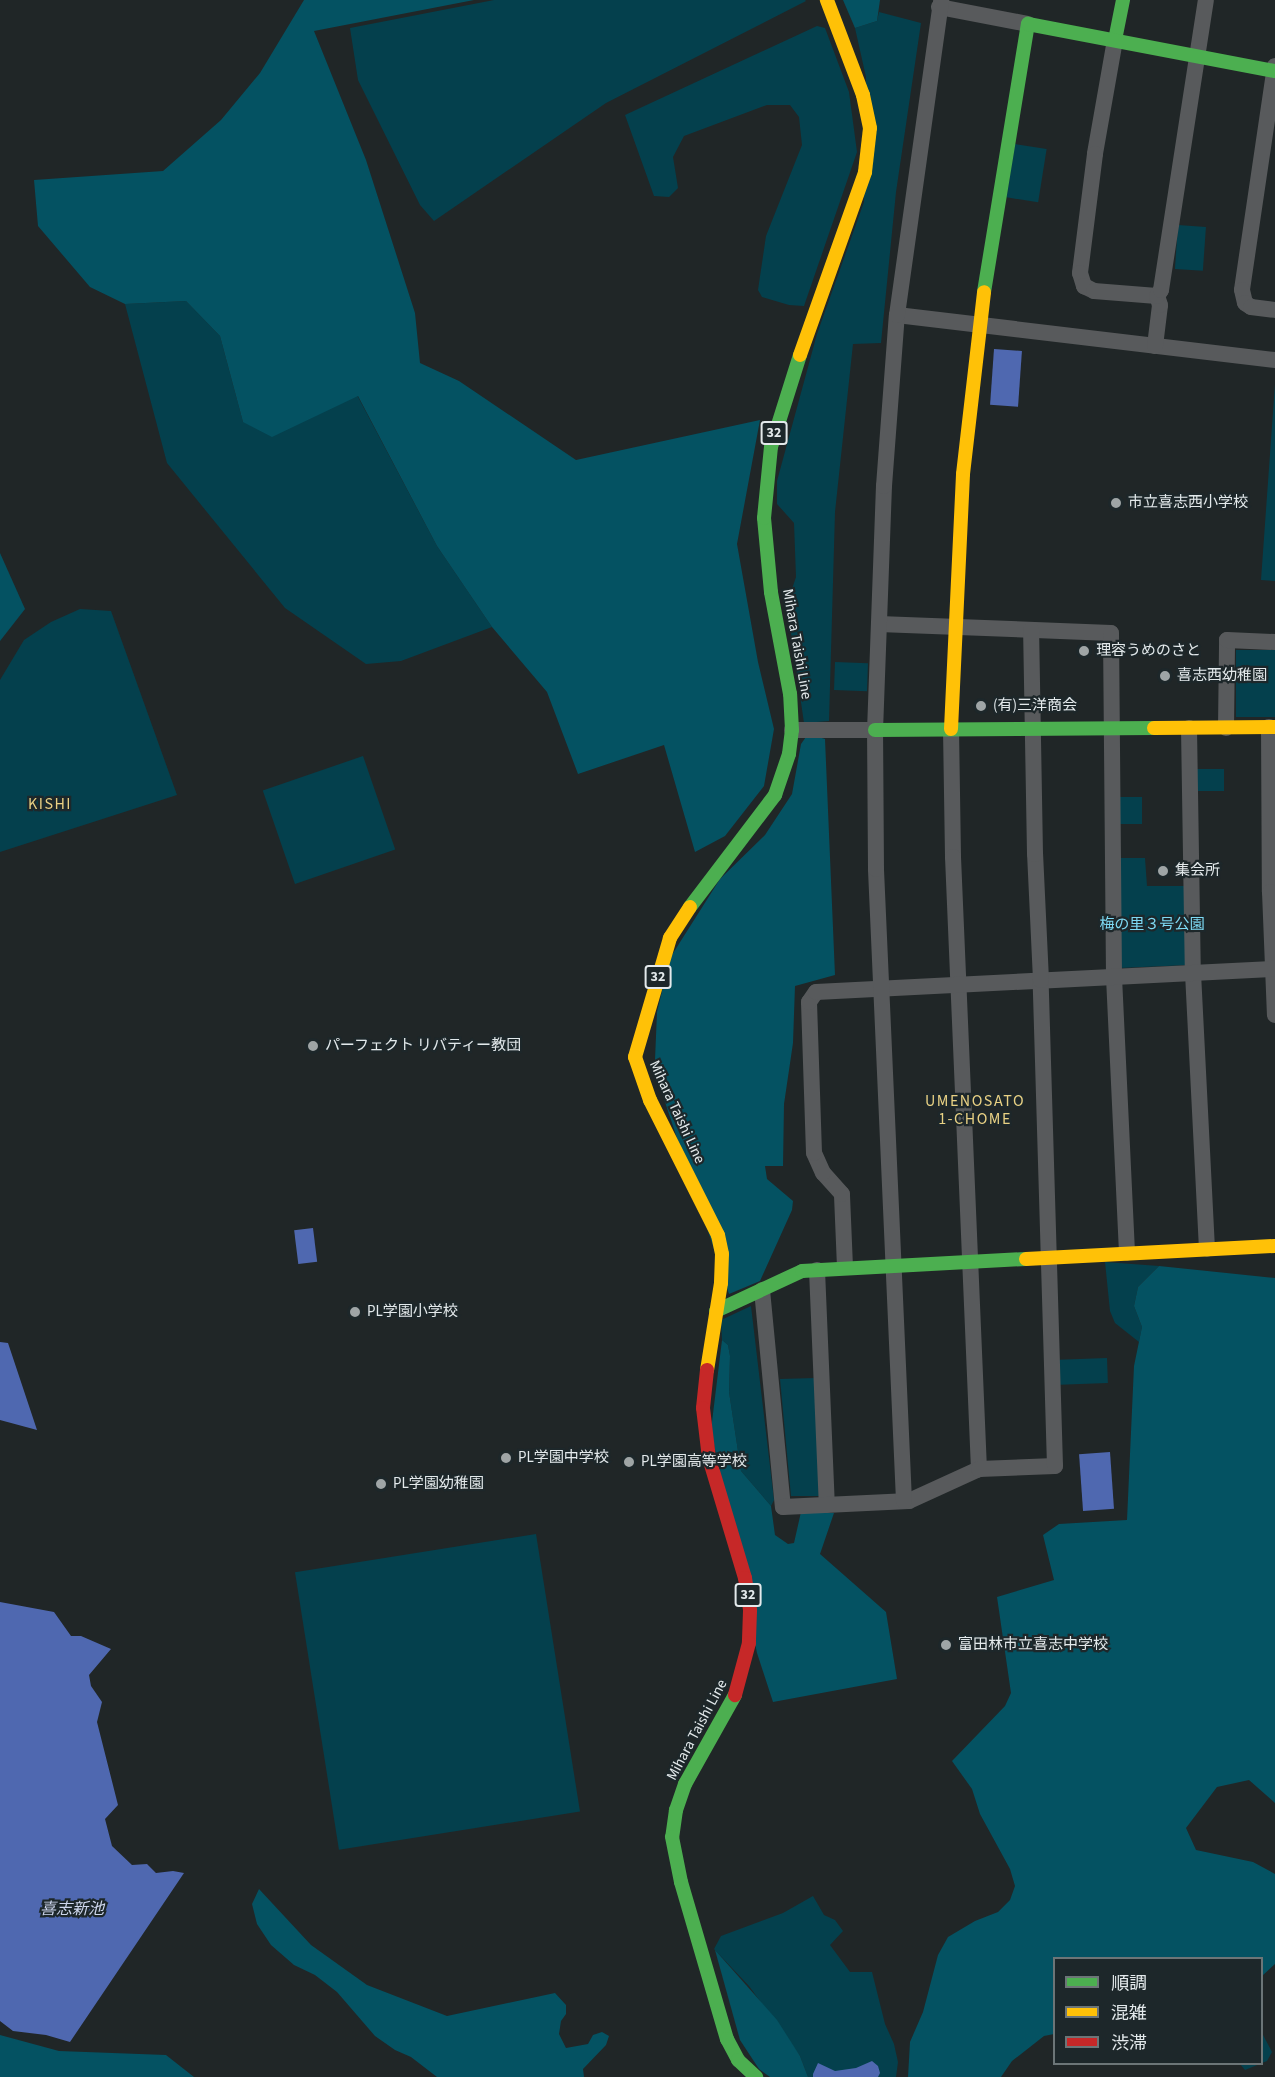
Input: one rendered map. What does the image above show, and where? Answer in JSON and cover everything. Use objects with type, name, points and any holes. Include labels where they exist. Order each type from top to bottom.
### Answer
[{"type":"main road","name":"Mihara Taishi Line","points":[[756,2077],[738,2060],[728,2039],[681,1882],[672,1837],[676,1810],[685,1784],[739,1689],[749,1643],[750,1611],[745,1578],[709,1458],[704,1408],[708,1354],[721,1283],[722,1254],[718,1235],[650,1100],[635,1057],[673,931],[775,795],[789,754],[792,730],[790,694],[767,560],[764,518],[771,447],[783,402],[865,172],[870,128],[863,95],[827,0]]},
{"type":"main road","points":[[1115,40],[1123,0]]},
{"type":"main road","points":[[951,729],[963,474],[979,325],[1028,24],[1275,69]]},
{"type":"main road","points":[[875,730],[1272,727]]},
{"type":"main road","points":[[716,1311],[802,1271],[894,1264],[1275,1246]]},
{"type":"street","points":[[1115,40],[1095,154],[1080,273],[1084,286],[1094,291],[1156,296],[1161,291],[1195,55],[1206,0]]},
{"type":"street","points":[[904,1501],[876,869],[875,730],[884,486],[897,315],[940,4],[1028,24]]},
{"type":"street","points":[[1275,69],[1242,290],[1245,303],[1251,307],[1275,310]]},
{"type":"street","points":[[1155,346],[1160,305],[1156,296]]},
{"type":"street","points":[[897,315],[1275,360]]},
{"type":"street","points":[[879,624],[1111,633],[1114,977],[1127,1253]]},
{"type":"street","points":[[762,1290],[783,1507],[904,1501],[980,1469],[1055,1466],[1041,980],[1035,854],[1031,630]]},
{"type":"street","points":[[1226,728],[1227,640],[1275,642]]},
{"type":"street","points":[[1272,727],[1270,892],[1275,1015]]},
{"type":"street","points":[[1189,728],[1193,973],[1207,1249]]},
{"type":"street","points":[[951,729],[953,857],[980,1469]]},
{"type":"street","points":[[792,730],[875,730]]},
{"type":"street","points":[[845,1267],[842,1194],[823,1173],[814,1153],[809,1002],[811,996],[824,990],[1274,969]]},
{"type":"street","points":[[817,1270],[827,1505]]},
{"type":"green space","points":[[494,0],[806,1],[606,103],[434,221],[420,205],[358,80],[350,28]]},
{"type":"green space","points":[[879,12],[921,23],[896,192],[881,343],[853,344],[835,512],[829,721],[804,723],[789,619],[789,598],[796,577],[794,523],[777,504],[777,481],[817,334],[864,202],[866,77],[855,28],[877,21]]},
{"type":"green space","points":[[817,26],[825,28],[849,92],[857,152],[804,306],[789,305],[762,297],[758,290],[766,236],[802,145],[799,117],[790,105],[767,105],[684,136],[673,157],[678,188],[669,197],[654,196],[625,115]]},
{"type":"green space","points":[[1015,144],[1047,149],[1038,202],[1007,197]]},
{"type":"green space","points":[[1178,225],[1206,227],[1203,271],[1175,269]]},
{"type":"green space","points":[[186,301],[220,336],[243,422],[357,395],[437,546],[492,627],[401,661],[366,664],[285,608],[167,463],[125,304]]},
{"type":"green space","points":[[1275,384],[1275,581],[1261,580]]},
{"type":"green space","points":[[80,609],[111,611],[177,795],[0,852],[0,680],[24,640],[51,622]]},
{"type":"green space","points":[[1236,650],[1275,650],[1275,717],[1236,717]]},
{"type":"green space","points":[[835,662],[868,663],[867,691],[834,690]]},
{"type":"green space","points":[[363,756],[395,850],[295,884],[263,791]]},
{"type":"green space","points":[[1197,769],[1224,769],[1224,791],[1197,791]]},
{"type":"green space","points":[[1115,797],[1142,797],[1142,824],[1115,824]]},
{"type":"green space","name":"梅の里３号公園","points":[[1116,858],[1145,858],[1147,886],[1185,886],[1188,965],[1119,968]]},
{"type":"green space","points":[[1105,1262],[1159,1266],[1138,1287],[1134,1306],[1142,1327],[1139,1342],[1115,1323],[1110,1311]]},
{"type":"green space","points":[[751,1306],[774,1500],[771,1506],[741,1471],[729,1392],[730,1356],[728,1345],[722,1340],[721,1320]]},
{"type":"green space","points":[[1107,1358],[1108,1383],[1060,1385],[1059,1360]]},
{"type":"green space","points":[[816,1378],[819,1496],[791,1496],[780,1379]]},
{"type":"green space","points":[[536,1534],[580,1812],[339,1850],[295,1572]]},
{"type":"green space","points":[[813,1896],[824,1915],[835,1920],[843,1931],[830,1945],[850,1972],[872,1972],[885,2024],[894,2044],[898,2062],[896,2077],[808,2077],[800,2056],[749,1986],[714,1949],[721,1936],[783,1913]]},
{"type":"green space","points":[[1263,2035],[1272,2052],[1267,2061],[1263,2063]]},
{"type":"green space","points":[[1241,2065],[1258,2065],[1245,2070]]},
{"type":"shaded area","points":[[304,0],[474,0],[314,31],[366,160],[415,313],[420,363],[459,381],[576,460],[760,420],[737,544],[758,662],[774,729],[764,786],[725,836],[695,852],[664,745],[578,774],[547,692],[492,627],[437,546],[358,396],[272,437],[243,422],[220,336],[186,301],[125,304],[90,287],[38,226],[34,180],[163,171],[221,120],[260,73]]},
{"type":"shaded area","points":[[843,0],[880,0],[877,21],[855,28]]},
{"type":"shaded area","points":[[0,553],[25,609],[0,641]]},
{"type":"shaded area","points":[[808,734],[825,739],[835,975],[795,986],[793,1043],[784,1104],[783,1166],[765,1166],[767,1179],[793,1201],[792,1210],[760,1281],[729,1294],[663,1096],[655,1060],[657,1012],[670,958],[720,879],[765,835],[792,794],[801,744]]},
{"type":"shaded area","points":[[1159,1266],[1275,1278],[1275,1803],[1249,1780],[1217,1787],[1186,1828],[1196,1850],[1253,1862],[1275,1874],[1275,1964],[1263,1975],[1263,1957],[1053,1957],[1053,2034],[1044,2036],[1012,2061],[1001,2077],[908,2077],[910,2042],[923,2012],[938,1955],[948,1937],[975,1921],[998,1912],[1010,1900],[1015,1886],[1010,1869],[980,1814],[972,1789],[952,1761],[1005,1706],[1011,1693],[997,1597],[1054,1580],[1043,1535],[1059,1524],[1127,1520],[1134,1366],[1142,1327],[1134,1306],[1138,1287]]},
{"type":"shaded area","points":[[722,1340],[728,1345],[730,1356],[729,1392],[741,1471],[771,1506],[775,1535],[788,1544],[794,1543],[801,1512],[834,1513],[820,1554],[886,1612],[897,1679],[773,1702],[757,1653],[711,1430]]},
{"type":"shaded area","points":[[259,1889],[311,1945],[367,1985],[447,2016],[555,1993],[566,2005],[566,2014],[561,2021],[559,2034],[566,2048],[588,2044],[593,2035],[602,2032],[609,2036],[606,2045],[583,2069],[584,2077],[437,2077],[411,2057],[395,2050],[375,2036],[337,1992],[315,1975],[294,1965],[271,1945],[257,1924],[252,1904]]},
{"type":"shaded area","points":[[715,1950],[777,2020],[800,2056],[808,2077],[770,2077],[759,2069],[740,2040]]},
{"type":"shaded area","points":[[0,2035],[59,2051],[166,2055],[194,2077],[0,2077]]},
{"type":"water","points":[[994,349],[1022,351],[1018,407],[990,405]]},
{"type":"water","points":[[313,1228],[317,1262],[298,1264],[294,1230]]},
{"type":"water","points":[[0,1342],[8,1343],[37,1430],[0,1420]]},
{"type":"water","points":[[1110,1452],[1114,1509],[1083,1511],[1079,1454]]},
{"type":"water","name":"喜志新池","points":[[0,1602],[54,1612],[71,1636],[81,1636],[111,1649],[89,1675],[91,1686],[102,1702],[97,1722],[118,1805],[105,1819],[112,1846],[132,1865],[147,1864],[156,1873],[173,1871],[184,1873],[70,2042],[46,2035],[13,2031],[0,2021]]},
{"type":"water","points":[[872,2061],[878,2066],[880,2073],[878,2077],[813,2077],[818,2063],[835,2071],[856,2068]]},
{"type":"traffic: fast","points":[[1115,40],[1123,0]]},
{"type":"traffic: fast","points":[[984,292],[1028,24],[1275,71]]},
{"type":"traffic: fast","points":[[690,907],[775,795],[789,754],[792,730],[790,694],[771,592],[764,518],[771,447],[800,355]]},
{"type":"traffic: fast","points":[[875,730],[1154,728]]},
{"type":"traffic: fast","points":[[716,1311],[802,1271],[1026,1259]]},
{"type":"traffic: fast","points":[[735,1695],[685,1784],[676,1810],[672,1837],[681,1882],[727,2039],[738,2060],[756,2077]]},
{"type":"traffic: slow","points":[[800,355],[865,172],[870,128],[863,95],[827,0]]},
{"type":"traffic: slow","points":[[951,729],[963,474],[984,292]]},
{"type":"traffic: slow","points":[[1154,728],[1275,727]]},
{"type":"traffic: slow","points":[[690,907],[670,938],[635,1057],[650,1100],[718,1235],[722,1254],[721,1283],[707,1370]]},
{"type":"traffic: slow","points":[[1026,1259],[1275,1246]]},
{"type":"traffic: jam","points":[[707,1370],[703,1408],[709,1458],[745,1578],[750,1611],[749,1643],[735,1695]]},
{"type":"place","name":"市立喜志西小学校","points":[[1116,503]]},
{"type":"place","name":"理容うめのさと","points":[[1084,651]]},
{"type":"place","name":"喜志西幼稚園","points":[[1165,676]]},
{"type":"place","name":"(有)三洋商会","points":[[981,706]]},
{"type":"place","name":"集会所","points":[[1163,871]]},
{"type":"place","name":"パーフェクト リバティー教団","points":[[313,1046]]},
{"type":"place","name":"PL学園小学校","points":[[355,1312]]},
{"type":"place","name":"PL学園中学校","points":[[506,1458]]},
{"type":"place","name":"PL学園高等学校","points":[[629,1462]]},
{"type":"place","name":"PL学園幼稚園","points":[[381,1484]]},
{"type":"place","name":"富田林市立喜志中学校","points":[[946,1645]]},
{"type":"district","name":"KISHI","points":[[50,804]]},
{"type":"district","name":"UMENOSATO 1-CHOME","points":[[975,1110]]}]
